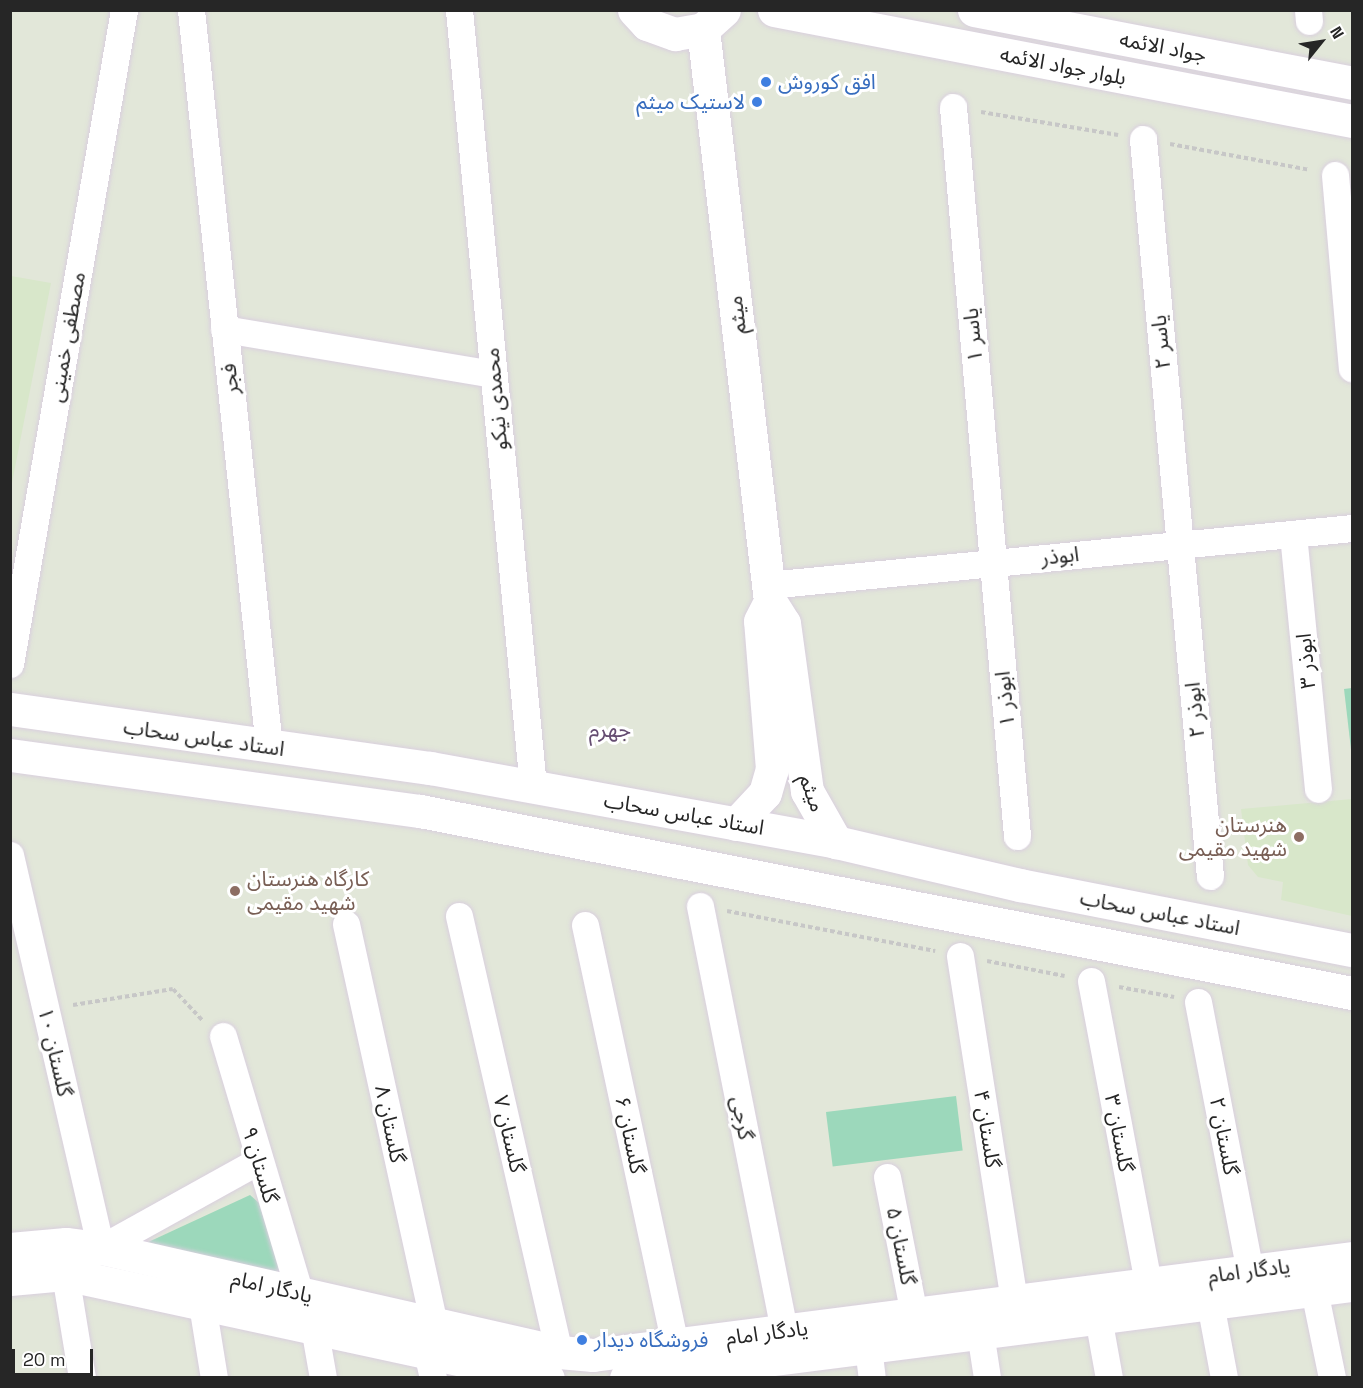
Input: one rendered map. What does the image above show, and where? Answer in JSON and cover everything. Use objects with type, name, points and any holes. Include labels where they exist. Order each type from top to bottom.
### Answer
[{"type":"street","name":"مصطفی خمینی","points":[[10,664],[124,10]]},
{"type":"street","name":"فجر","points":[[190,10],[269,747]]},
{"type":"street","name":"محمدی نیکو","points":[[459,10],[532,787]]},
{"type":"street","points":[[634,10],[660,31],[714,20]]},
{"type":"street","name":"بلوار جواد الائمه","points":[[774,10],[1353,121]]},
{"type":"street","name":"جواد الائمه","points":[[974,10],[1353,83]]},
{"type":"street","name":"میثم","points":[[714,20],[769,593],[784,623],[807,791],[837,842]]},
{"type":"street","name":"یاسر ۱","points":[[954,107],[993,563]]},
{"type":"street","name":"یاسر ۲","points":[[1143,139],[1179,545]]},
{"type":"street","points":[[1335,175],[1353,369]]},
{"type":"street","points":[[224,328],[493,374]]},
{"type":"street","name":"ابوذر","points":[[769,593],[993,563],[1353,528]]},
{"type":"street","name":"ابوذر ۳","points":[[1293,534],[1318,789]]},
{"type":"street","name":"ابوذر ۲","points":[[1179,545],[1210,876]]},
{"type":"street","name":"ابوذر ۱","points":[[993,563],[1017,836]]},
{"type":"street","name":"میثم","points":[[736,824],[765,794],[772,769],[760,621],[769,593]]},
{"type":"street","name":"استاد عباس سحاب","points":[[10,709],[430,768],[837,842],[1020,885],[1353,950]]},
{"type":"street","name":"استاد عباس سحاب","points":[[10,755],[420,811],[1353,993]]},
{"type":"street","points":[[420,811],[430,768]]},
{"type":"street","name":"گلستان ۱۰","points":[[10,855],[101,1248]]},
{"type":"street","name":"گرجی","points":[[700,906],[784,1331]]},
{"type":"street","name":"گلستان ۷","points":[[459,916],[554,1365]]},
{"type":"street","name":"گلستان ۸","points":[[346,924],[431,1351]]},
{"type":"street","name":"گلستان ۶","points":[[585,925],[675,1345]]},
{"type":"street","name":"گلستان ۴","points":[[960,956],[1014,1302]]},
{"type":"street","name":"گلستان ۳","points":[[1091,981],[1148,1284]]},
{"type":"street","name":"گلستان ۲","points":[[1198,1002],[1250,1271]]},
{"type":"street","name":"گلستان ۹","points":[[223,1036],[258,1161],[300,1294]]},
{"type":"street","points":[[101,1248],[258,1161]]},
{"type":"street","name":"گلستان ۵","points":[[888,1177],[914,1315]]},
{"type":"street","name":"یادگار امام","points":[[10,1249],[66,1244],[101,1248],[300,1294],[431,1351]]},
{"type":"street","name":"یادگار امام","points":[[10,1279],[65,1274],[431,1351],[554,1365],[596,1366],[675,1345],[1353,1258]]},
{"type":"street","points":[[65,1274],[82,1377]]},
{"type":"street","name":"یادگار امام","points":[[626,1377],[870,1362],[980,1332],[1353,1285]]},
{"type":"street","points":[[1314,1290],[1332,1377]]},
{"type":"street","points":[[1209,1303],[1224,1377]]},
{"type":"street","points":[[202,1304],[214,1377]]},
{"type":"street","points":[[1098,1317],[1109,1377]]},
{"type":"street","points":[[314,1328],[323,1377]]},
{"type":"street","points":[[980,1332],[987,1377]]},
{"type":"path","points":[[45,1009],[173,989],[223,1036]]},
{"type":"shaded area","points":[[10,276],[51,283],[11,488]]},
{"type":"shaded area","points":[[1352,688],[1352,758],[1344,689]]},
{"type":"shaded area","name":"هنرستان شهید مقیمی","points":[[1352,799],[1352,916],[1281,900],[1283,882],[1258,877],[1248,865],[1241,809]]},
{"type":"shaded area","points":[[956,1096],[963,1151],[833,1167],[826,1112]]},
{"type":"shaded area","points":[[250,1195],[259,1203],[282,1276],[144,1244]]},
{"type":"place","name":"افق کوروش","points":[[766,82]]},
{"type":"place","name":"لاستیک میثم","points":[[757,102]]},
{"type":"place","name":"هنرستان شهید مقیمی","points":[[1299,837]]},
{"type":"place","name":"کارگاه هنرستان شهید مقیمی","points":[[235,891]]},
{"type":"place","name":"فروشگاه دیدار","points":[[582,1340]]},
{"type":"district","name":"جهرم","points":[[610,730]]}]
